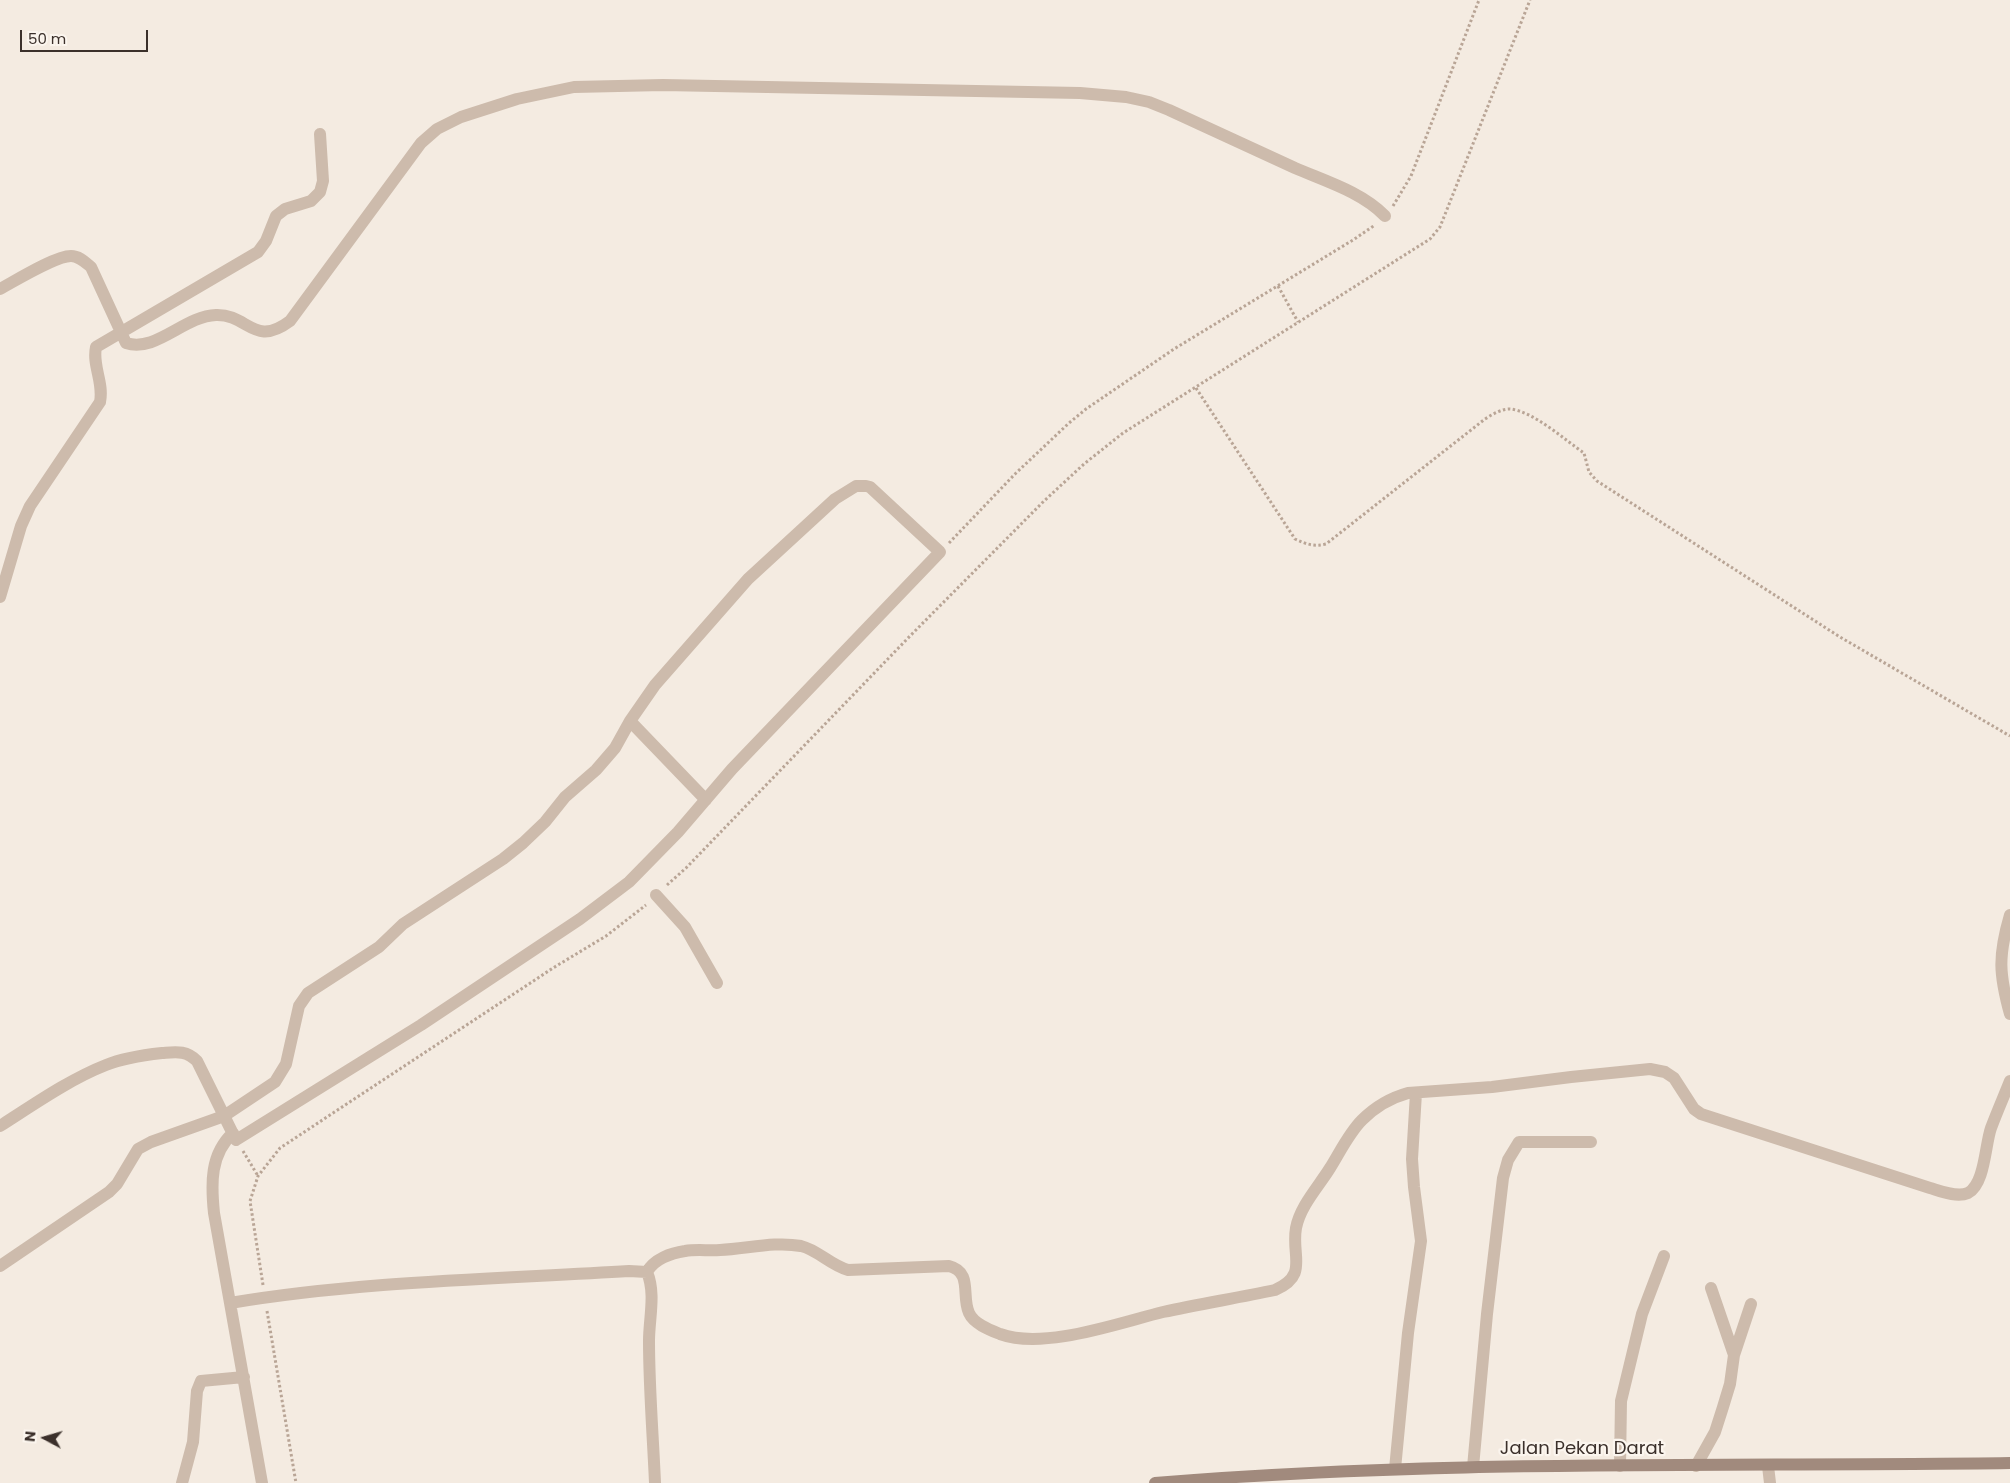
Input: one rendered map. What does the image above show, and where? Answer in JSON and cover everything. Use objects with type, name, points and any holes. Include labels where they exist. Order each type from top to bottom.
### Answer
[{"type":"main road","name":"Jalan Pekan Darat","points":[[1155,1483],[1299,1472],[1473,1467],[2010,1463]]},
{"type":"street","points":[[0,289],[62,257],[76,257],[91,267],[126,343],[135,346],[146,345],[199,318],[215,315],[225,316],[263,332],[271,332],[282,327],[290,320],[421,143],[437,129],[461,118],[517,99],[574,86],[663,85],[946,90],[1080,93],[1126,97],[1149,102],[1169,110],[1334,185],[1362,199],[1386,216]]},
{"type":"street","points":[[0,597],[16,540],[30,506],[100,402],[101,385],[94,355],[96,347],[120,331],[258,252],[266,241],[276,216],[285,209],[311,201],[320,192],[323,181],[320,134]]},
{"type":"street","points":[[0,1266],[109,1192],[120,1179],[138,1150],[151,1142],[224,1116],[275,1082],[286,1064],[299,1006],[308,994],[378,947],[410,919],[503,859],[523,843],[545,822],[566,797],[596,770],[615,748],[655,685],[748,579],[843,493],[861,485],[875,490],[940,552],[732,769],[678,832],[628,882],[580,919],[358,1065],[236,1140],[235,1138],[225,1140],[213,1168],[214,1213],[235,1303],[244,1377],[262,1483]]},
{"type":"street","points":[[630,722],[706,800]]},
{"type":"street","points":[[656,894],[685,927],[717,983]]},
{"type":"street","points":[[2010,915],[2003,938],[2000,959],[2001,979],[2010,1014]]},
{"type":"street","points":[[0,1126],[78,1079],[107,1064],[151,1054],[184,1052],[191,1054],[197,1061],[235,1138]]},
{"type":"street","points":[[647,1272],[655,1262],[664,1257],[685,1251],[720,1250],[781,1244],[802,1246],[813,1251],[836,1267],[848,1270],[949,1266],[957,1268],[963,1275],[966,1304],[970,1315],[980,1324],[999,1334],[1028,1340],[1078,1332],[1164,1312],[1275,1290],[1286,1285],[1292,1279],[1297,1265],[1296,1228],[1303,1209],[1361,1120],[1394,1097],[1416,1098],[1571,1076],[1650,1069],[1665,1072],[1674,1078],[1694,1109],[1701,1114],[1930,1188],[1966,1194],[1977,1182],[1982,1170],[1991,1128],[2010,1081]]},
{"type":"street","points":[[1395,1469],[1408,1333],[1421,1241],[1412,1159],[1416,1098]]},
{"type":"street","points":[[1473,1467],[1495,1240],[1503,1178],[1508,1160],[1519,1142],[1591,1142]]},
{"type":"street","points":[[1620,1466],[1622,1401],[1642,1314],[1664,1256]]},
{"type":"street","points":[[235,1303],[324,1290],[469,1278],[629,1271],[647,1272]]},
{"type":"street","points":[[647,1272],[651,1292],[649,1340],[655,1483]]},
{"type":"street","points":[[1711,1288],[1734,1355]]},
{"type":"street","points":[[1696,1466],[1715,1432],[1730,1384],[1734,1355],[1751,1304]]},
{"type":"street","points":[[182,1483],[193,1442],[200,1381],[244,1377]]},
{"type":"street","points":[[1768,1466],[1770,1483]]},
{"type":"path","points":[[940,552],[1069,422],[1174,349],[1353,240],[1386,216],[1400,197],[1411,176],[1479,0]]},
{"type":"path","points":[[296,1483],[260,1298],[250,1201],[258,1176],[280,1148],[553,968],[606,936],[640,910],[686,868],[910,636],[1064,482],[1123,433],[1430,239],[1440,228],[1530,0]]},
{"type":"path","points":[[1278,286],[1298,322]]},
{"type":"path","points":[[1196,388],[1295,539],[1316,546],[1326,544],[1485,418],[1497,411],[1510,409],[1531,416],[1584,453],[1589,472],[1597,481],[1840,637],[2010,736]]},
{"type":"path","points":[[235,1138],[258,1176]]}]
